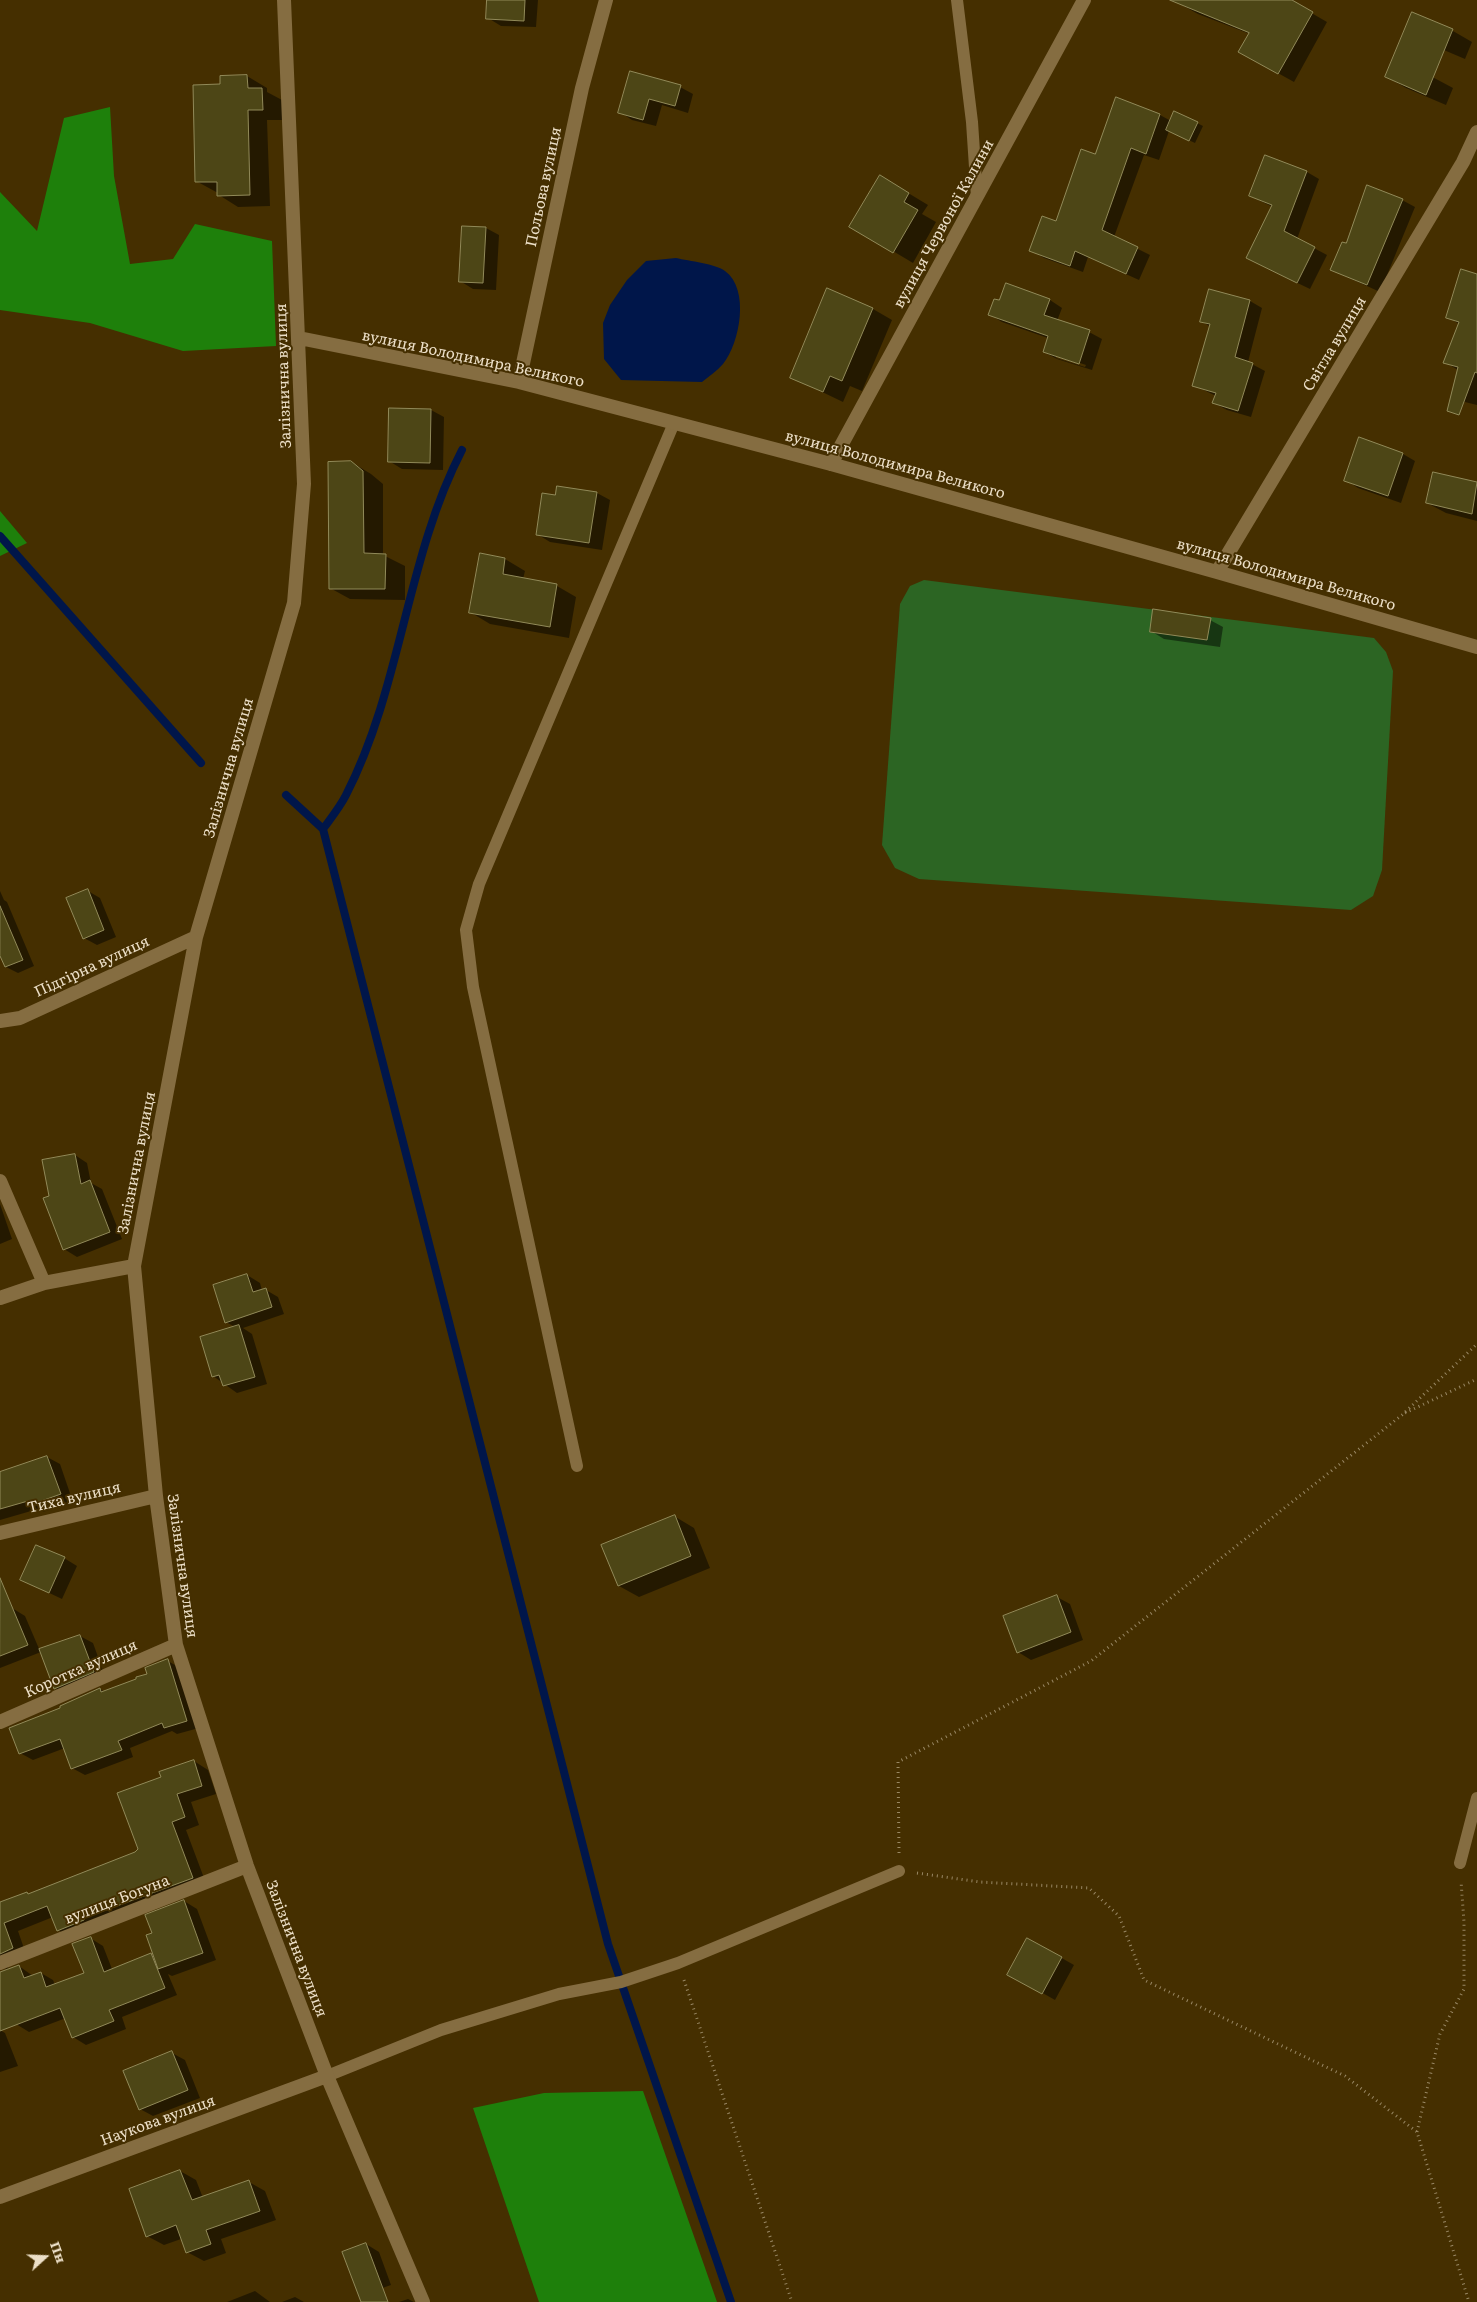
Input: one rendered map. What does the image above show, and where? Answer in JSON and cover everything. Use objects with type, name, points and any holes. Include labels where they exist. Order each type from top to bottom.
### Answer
[{"type":"street","name":"Залізнична вулиця","points":[[284,0],[304,484],[294,603],[196,937],[134,1266],[156,1496],[176,1645],[247,1866],[327,2076],[423,2302]]},
{"type":"street","name":"Польова вулиця","points":[[519,382],[582,88],[606,0]]},
{"type":"street","name":"вулиця Червоної Калини","points":[[831,464],[1084,0]]},
{"type":"street","name":"Світла вулиця","points":[[1217,572],[1463,162],[1477,132]]},
{"type":"street","name":"вулиця Володимира Великого","points":[[299,338],[519,382],[831,464],[1477,647]]},
{"type":"street","name":"Підгірна вулиця","points":[[0,1021],[20,1018],[196,937]]},
{"type":"street","points":[[0,1180],[44,1283]]},
{"type":"street","points":[[0,1298],[44,1283],[134,1266]]},
{"type":"street","name":"Тиха вулиця","points":[[0,1533],[156,1496]]},
{"type":"street","name":"Коротка вулиця","points":[[0,1722],[176,1645]]},
{"type":"street","name":"вулиця Богуна","points":[[0,1963],[247,1866]]},
{"type":"street","name":"Наукова вулиця","points":[[0,2197],[327,2076]]},
{"type":"lane","points":[[957,0],[972,122],[977,197]]},
{"type":"lane","points":[[577,1466],[473,987],[466,930],[479,884],[674,423]]},
{"type":"lane","points":[[1460,1862],[1477,1798]]},
{"type":"lane","points":[[327,2076],[441,2030],[559,1994],[621,1982],[678,1963],[899,1871]]},
{"type":"path","points":[[1418,2132],[1346,2076],[1144,1980],[1119,1916],[1089,1888],[980,1882],[899,1871],[898,1762],[1092,1661],[1402,1415],[1477,1344]]},
{"type":"path","points":[[1402,1415],[1477,1379]]},
{"type":"path","points":[[1460,1862],[1464,1922],[1464,1989],[1440,2034],[1418,2132],[1468,2302]]},
{"type":"path","points":[[678,1963],[792,2302]]},
{"type":"green space","points":[[110,107],[114,176],[130,264],[173,259],[195,224],[272,241],[276,346],[183,351],[90,323],[0,310],[0,192],[37,231],[64,118]]},
{"type":"green space","points":[[0,511],[27,543],[0,556]]},
{"type":"green space","points":[[924,580],[1374,638],[1386,652],[1393,671],[1382,870],[1373,896],[1351,910],[919,879],[895,868],[882,845],[900,604],[910,586]]},
{"type":"green space","points":[[643,2091],[717,2302],[539,2302],[473,2108],[544,2093]]},
{"type":"water","points":[[676,258],[715,266],[725,271],[733,279],[738,290],[740,316],[738,330],[729,355],[721,367],[702,382],[621,380],[604,359],[603,323],[610,305],[627,280],[646,261]]},
{"type":"building","points":[[487,0],[525,0],[524,21],[486,19]]},
{"type":"building","points":[[1170,0],[1292,0],[1313,12],[1278,74],[1238,52],[1249,33]]},
{"type":"building","points":[[1412,12],[1453,29],[1426,95],[1385,77]]},
{"type":"building","points":[[630,71],[681,85],[675,106],[649,99],[643,120],[618,113]]},
{"type":"building","points":[[247,75],[248,88],[262,88],[263,110],[248,110],[250,195],[217,196],[217,182],[195,182],[193,85],[220,84],[220,76]]},
{"type":"building","points":[[1116,97],[1160,114],[1146,154],[1131,148],[1102,230],[1138,247],[1126,274],[1075,251],[1070,266],[1029,251],[1042,216],[1056,221],[1081,149],[1095,154]]},
{"type":"building","points":[[1174,111],[1198,122],[1189,141],[1166,130]]},
{"type":"building","points":[[1265,155],[1307,171],[1284,231],[1315,247],[1297,283],[1246,258],[1272,205],[1249,196]]},
{"type":"building","points":[[880,175],[909,193],[904,202],[918,210],[893,253],[849,227]]},
{"type":"building","points":[[1367,185],[1403,199],[1367,285],[1330,270],[1342,242],[1346,243]]},
{"type":"building","points":[[462,226],[486,227],[483,283],[459,282]]},
{"type":"building","points":[[1461,269],[1477,274],[1477,373],[1475,372],[1459,415],[1447,411],[1458,367],[1443,363],[1459,322],[1446,318]]},
{"type":"building","points":[[1006,283],[1050,299],[1044,315],[1090,330],[1079,364],[1043,352],[1048,336],[988,315],[994,299],[999,300]]},
{"type":"building","points":[[827,288],[873,308],[842,381],[830,376],[823,392],[790,378]]},
{"type":"building","points":[[1209,289],[1250,300],[1235,357],[1253,363],[1238,411],[1212,403],[1216,393],[1192,386],[1210,324],[1200,322]]},
{"type":"building","points":[[389,408],[431,409],[430,463],[388,462]]},
{"type":"building","points":[[1359,437],[1403,453],[1388,496],[1344,481]]},
{"type":"building","points":[[351,461],[363,471],[364,553],[386,554],[385,589],[329,589],[328,462]]},
{"type":"building","points":[[1433,472],[1477,482],[1472,514],[1426,503]]},
{"type":"building","points":[[557,486],[597,492],[589,543],[536,535],[542,493],[555,495]]},
{"type":"building","points":[[480,553],[505,558],[503,574],[557,584],[550,627],[469,613]]},
{"type":"building","points":[[1153,609],[1211,618],[1207,640],[1150,632]]},
{"type":"building","points":[[88,889],[104,930],[83,939],[66,898]]},
{"type":"building","points":[[0,906],[23,960],[5,967],[0,956]]},
{"type":"building","points":[[75,1154],[81,1184],[90,1180],[110,1232],[63,1250],[43,1198],[49,1196],[42,1160]]},
{"type":"building","points":[[247,1274],[253,1292],[266,1288],[272,1307],[225,1323],[213,1285]]},
{"type":"building","points":[[239,1325],[255,1377],[223,1386],[219,1375],[212,1377],[200,1337]]},
{"type":"building","points":[[47,1456],[61,1494],[30,1505],[28,1501],[0,1509],[0,1472]]},
{"type":"building","points":[[675,1515],[691,1556],[618,1586],[601,1545]]},
{"type":"building","points":[[36,1545],[65,1557],[49,1593],[20,1580]]},
{"type":"building","points":[[0,1578],[28,1645],[0,1656]]},
{"type":"building","points":[[1057,1595],[1071,1632],[1017,1653],[1003,1616]]},
{"type":"building","points":[[80,1635],[94,1672],[54,1689],[39,1649]]},
{"type":"building","points":[[168,1659],[187,1721],[164,1728],[162,1723],[118,1741],[122,1750],[71,1769],[60,1739],[19,1754],[9,1728],[60,1708],[60,1706],[100,1688],[101,1692],[136,1679],[136,1677],[147,1674],[145,1668]]},
{"type":"building","points":[[194,1760],[202,1786],[177,1794],[185,1817],[172,1822],[193,1878],[84,1918],[84,1920],[57,1931],[47,1906],[4,1923],[13,1948],[0,1954],[0,1902],[27,1892],[28,1894],[135,1852],[138,1849],[117,1793],[161,1777],[159,1772]]},
{"type":"building","points":[[184,1900],[203,1953],[158,1969],[146,1935],[152,1933],[145,1915]]},
{"type":"building","points":[[91,1937],[104,1972],[151,1953],[165,1988],[109,2010],[114,2021],[72,2038],[60,2008],[0,2031],[0,1972],[19,1965],[24,1978],[41,1972],[46,1987],[84,1973],[72,1944]]},
{"type":"building","points":[[1027,1938],[1062,1957],[1042,1994],[1007,1975]]},
{"type":"building","points":[[172,2051],[188,2090],[139,2110],[123,2071]]},
{"type":"building","points":[[180,2170],[192,2200],[249,2180],[260,2211],[206,2230],[211,2244],[186,2253],[176,2225],[146,2237],[129,2189]]},
{"type":"building","points":[[366,2243],[388,2302],[361,2302],[342,2252]]},
{"type":"waterway","points":[[323,829],[344,799],[365,753],[393,666],[428,534],[443,491],[462,450]]},
{"type":"waterway","points":[[0,536],[201,763]]},
{"type":"waterway","points":[[286,795],[323,829],[608,1944],[731,2302]]}]
